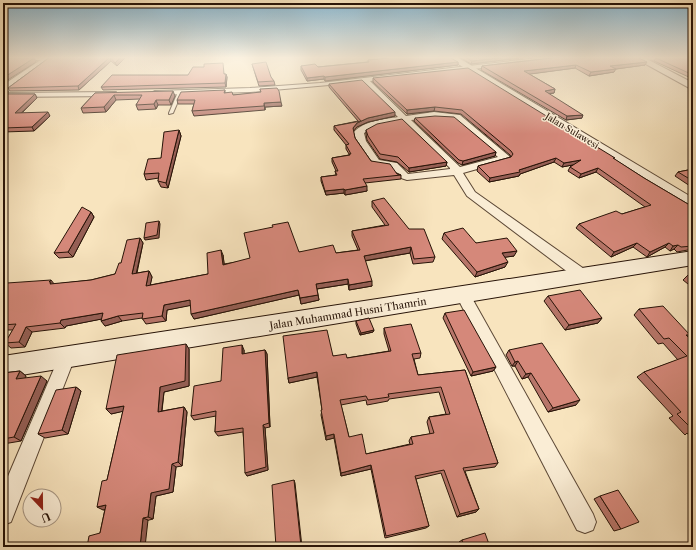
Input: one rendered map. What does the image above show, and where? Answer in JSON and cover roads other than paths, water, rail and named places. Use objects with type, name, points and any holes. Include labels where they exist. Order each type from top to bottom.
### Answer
[{"type":"main road","name":"Jalan Muhammad Husni Thamrin","points":[[3,367],[693,258]]},
{"type":"street","points":[[3,90],[13,83]]},
{"type":"street","points":[[143,93],[290,88],[339,83]]},
{"type":"street","points":[[367,83],[458,171],[471,194],[582,275]]},
{"type":"street","name":"Jalan Sulawesi","points":[[494,83],[693,204]]},
{"type":"street","points":[[3,95],[120,94]]},
{"type":"street","points":[[434,115],[454,116],[505,157],[458,171],[410,177],[402,175],[391,165],[376,162],[358,135],[359,132],[366,127],[405,119],[434,115]]},
{"type":"street","points":[[463,295],[585,522]]},
{"type":"street","points":[[3,514],[67,357]]},
{"type":"lane","points":[[171,113],[180,92]]}]
